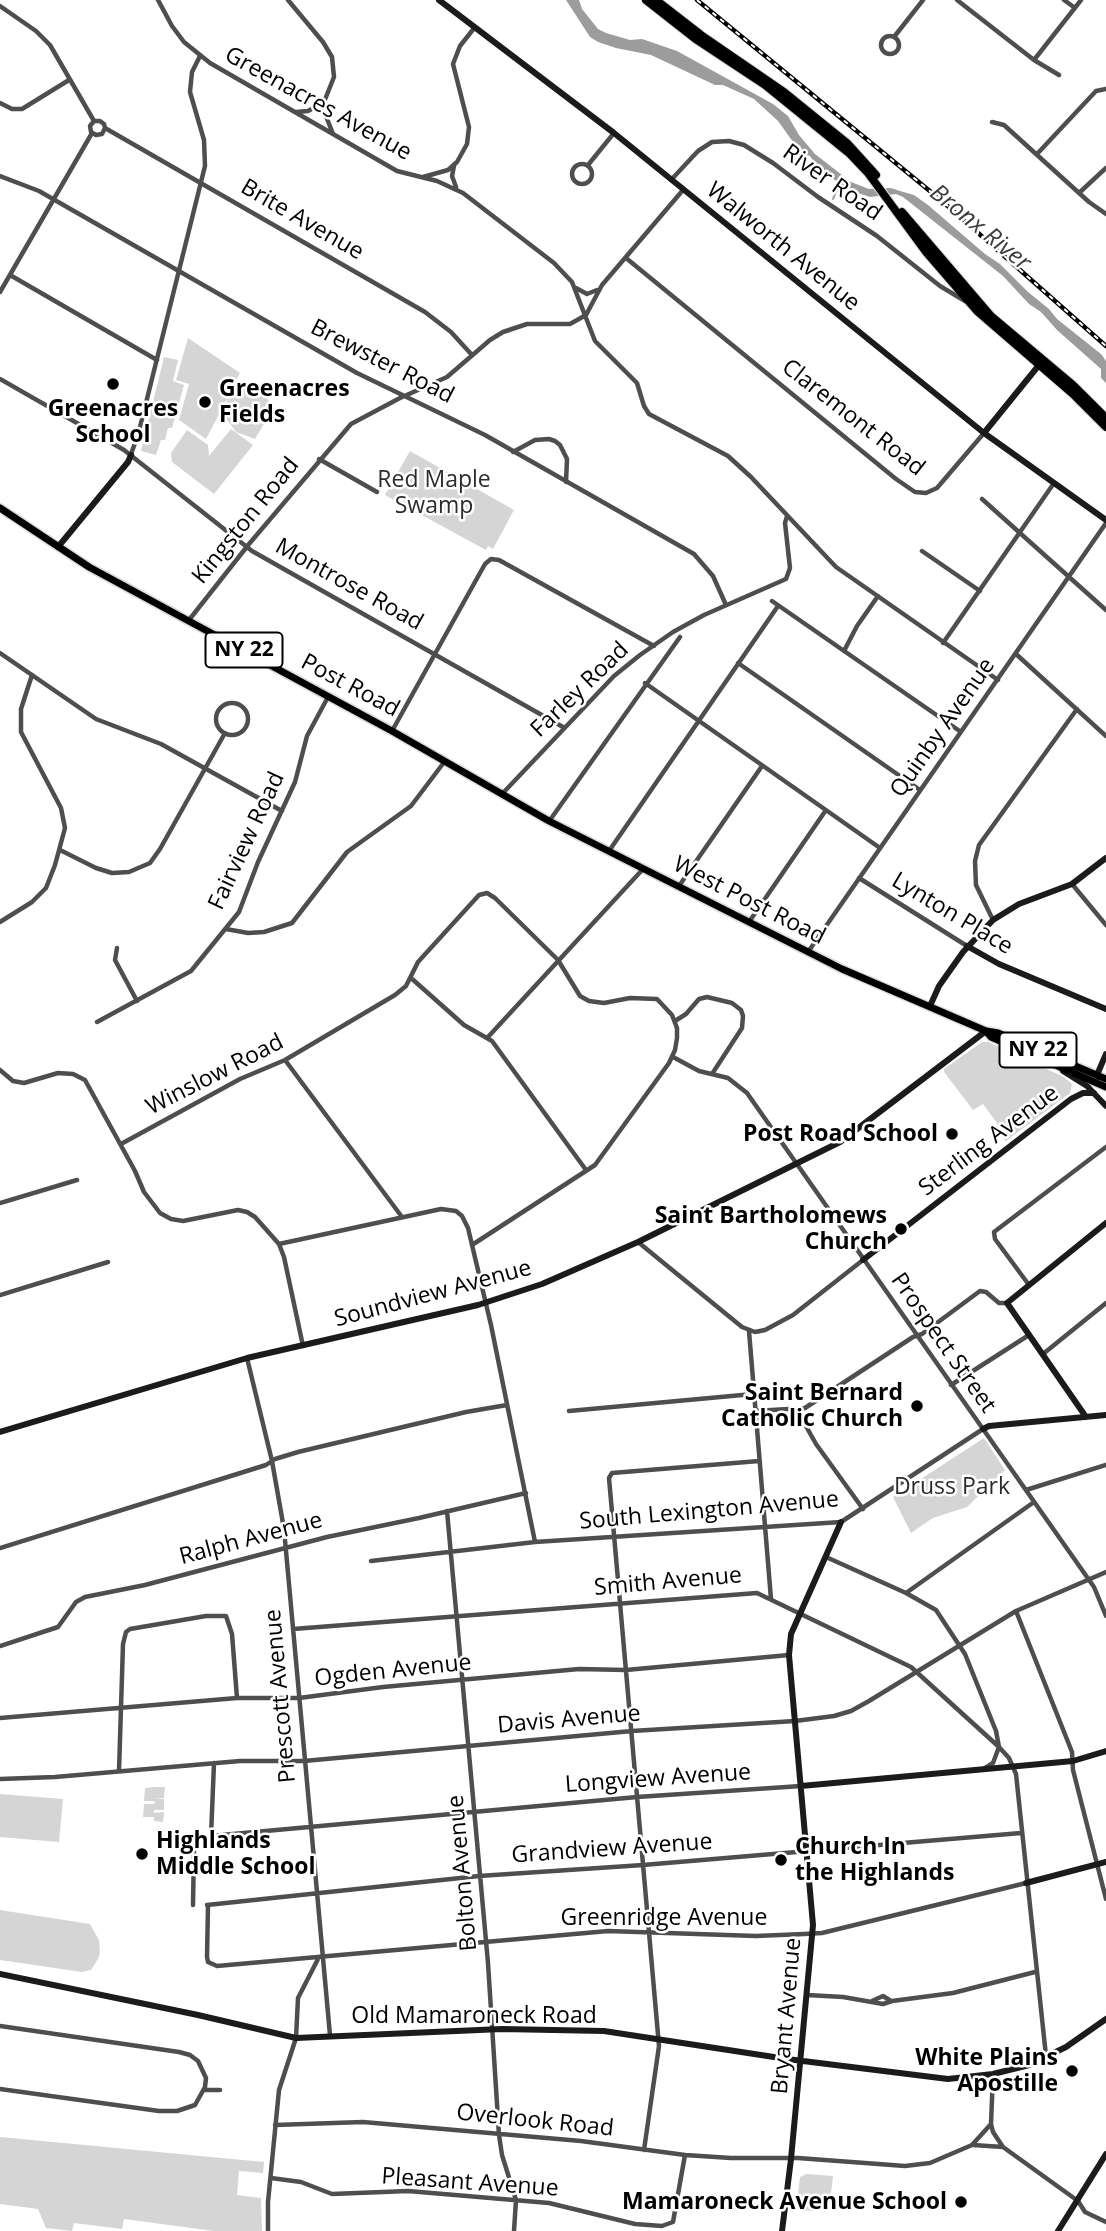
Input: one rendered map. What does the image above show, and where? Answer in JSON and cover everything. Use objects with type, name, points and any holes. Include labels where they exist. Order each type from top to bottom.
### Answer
[{"type":"highway","points":[[646,0],[697,40],[765,85],[854,158],[882,188],[886,199],[926,252],[971,304],[998,331],[1041,362],[1106,427]]},
{"type":"highway","points":[[656,0],[701,35],[760,73],[854,150],[882,188],[978,302],[1041,362],[1106,418]]},
{"type":"main road","name":"Post Road","points":[[0,508],[89,567],[501,793]]},
{"type":"main road","name":"West Post Road","points":[[501,793],[549,821],[808,953],[986,1031],[998,1033],[1097,1075],[1106,1085]]},
{"type":"main road","name":"West Post Road","points":[[986,1031],[991,1037],[1106,1085]]},
{"type":"street","name":"Greenacres Avenue","points":[[158,0],[177,34],[200,56],[397,171],[437,181],[459,191],[554,263],[569,277],[595,341],[637,383],[643,405],[649,414],[728,456],[836,567],[998,680]]},
{"type":"street","points":[[288,0],[332,57],[332,85],[324,102],[326,119],[334,135]]},
{"type":"street","name":"Walworth Avenue","points":[[439,0],[614,133],[984,433],[1106,521]]},
{"type":"street","points":[[894,37],[923,0]]},
{"type":"street","points":[[957,0],[1034,60],[1059,75]]},
{"type":"street","points":[[1064,0],[1075,8]]},
{"type":"street","points":[[1034,60],[1081,0]]},
{"type":"street","name":"Brite Avenue","points":[[0,6],[43,37],[94,121],[100,121],[105,128],[425,312],[451,332],[472,355]]},
{"type":"street","points":[[418,177],[438,174],[454,165],[465,150],[469,134],[454,70],[454,57],[475,27]]},
{"type":"street","points":[[894,37],[898,48],[894,52],[886,53],[882,48],[883,39],[894,37]]},
{"type":"street","points":[[58,547],[128,462],[131,454],[157,360],[205,160],[205,145],[190,92],[192,72],[200,56]]},
{"type":"street","points":[[0,103],[12,109],[26,108],[69,80]]},
{"type":"street","points":[[1037,154],[1087,99],[1106,89]]},
{"type":"street","points":[[293,112],[308,111],[324,102]]},
{"type":"street","points":[[0,292],[92,134],[90,127],[94,121]]},
{"type":"street","points":[[992,122],[1004,125],[1106,214]]},
{"type":"street","points":[[92,134],[99,135],[105,128]]},
{"type":"street","points":[[587,166],[614,133]]},
{"type":"street","name":"River Road","points":[[671,180],[698,151],[712,142],[729,141],[744,145],[877,236],[940,286],[971,304]]},
{"type":"street","points":[[454,165],[452,176],[454,186],[459,191]]},
{"type":"street","points":[[575,166],[587,166],[591,171],[590,180],[581,184],[574,181],[572,173],[575,166]]},
{"type":"street","points":[[1079,192],[1106,168]]},
{"type":"street","name":"Brewster Road","points":[[0,176],[54,199],[356,373],[456,420],[694,554],[713,576],[726,605]]},
{"type":"street","points":[[586,315],[603,285],[683,190]]},
{"type":"street","name":"Claremont Road","points":[[626,258],[915,492],[926,493],[937,488],[1041,362]]},
{"type":"street","points":[[10,275],[157,360]]},
{"type":"street","points":[[573,285],[587,293],[594,292],[603,285]]},
{"type":"street","name":"Kingston Road","points":[[189,620],[319,459],[356,420],[447,377],[490,340],[512,328],[535,323],[570,324],[586,315]]},
{"type":"street","name":"Montrose Road","points":[[0,379],[131,454],[247,547],[564,727]]},
{"type":"street","points":[[513,453],[535,440],[555,441],[561,445],[566,459],[566,482]]},
{"type":"street","points":[[319,459],[377,492]]},
{"type":"street","points":[[943,643],[1054,483]]},
{"type":"street","points":[[982,499],[1106,610]]},
{"type":"street","name":"Farley Road","points":[[501,793],[614,676],[673,632],[788,576],[790,568],[785,523],[787,516]]},
{"type":"street","name":"Quinby Avenue","points":[[808,953],[1106,521]]},
{"type":"street","points":[[922,551],[979,591]]},
{"type":"street","points":[[392,731],[485,564],[493,558],[654,646]]},
{"type":"street","points":[[844,651],[878,596]]},
{"type":"street","points":[[772,601],[961,732]]},
{"type":"street","points":[[608,851],[778,606]]},
{"type":"street","points":[[549,821],[680,637]]},
{"type":"street","points":[[0,653],[96,719],[161,744],[282,811]]},
{"type":"street","points":[[1016,654],[1106,736]]},
{"type":"street","points":[[738,663],[920,790]]},
{"type":"street","points":[[0,922],[41,894],[50,880],[65,828],[64,817],[21,730],[22,709],[32,676]]},
{"type":"street","points":[[645,683],[880,848]]},
{"type":"street","name":"Fairview Road","points":[[97,1022],[191,971],[239,912],[258,862],[295,782],[307,736],[328,696]]},
{"type":"street","points":[[227,704],[237,704],[247,713],[247,723],[241,732],[225,733],[217,724],[218,712],[227,704]]},
{"type":"street","points":[[993,920],[976,885],[975,866],[979,845],[1077,709]]},
{"type":"street","points":[[60,850],[105,872],[129,872],[145,866],[160,849],[225,733]]},
{"type":"street","points":[[226,929],[248,933],[264,932],[292,923],[347,852],[411,806],[446,761]]},
{"type":"street","points":[[679,887],[762,766]]},
{"type":"street","points":[[749,923],[826,810]]},
{"type":"street","points":[[930,1006],[939,986],[967,946],[993,920],[1019,904],[1072,884],[1106,858]]},
{"type":"street","points":[[488,1037],[643,869]]},
{"type":"street","name":"Lynton Place","points":[[859,878],[992,961],[1106,1008]]},
{"type":"street","points":[[1072,884],[1106,925]]},
{"type":"street","name":"Winslow Road","points":[[121,1144],[240,1079],[285,1060],[395,995],[406,986],[418,962],[484,892],[495,898],[558,960]]},
{"type":"street","points":[[117,948],[115,960],[137,1001]]},
{"type":"street","points":[[472,1245],[586,1170],[605,1154],[673,1056],[677,1038],[675,1021],[664,1004],[652,997],[604,1003],[589,1001],[577,992],[558,960]]},
{"type":"street","points":[[411,978],[464,1025],[488,1037],[586,1170]]},
{"type":"street","points":[[675,1021],[686,1014],[699,999],[714,997],[737,1006],[743,1016],[742,1028],[712,1074]]},
{"type":"street","name":"Soundview Avenue","points":[[0,1432],[247,1358],[486,1303],[542,1284],[638,1242],[840,1142],[986,1031]]},
{"type":"street","points":[[1097,1075],[1106,1054]]},
{"type":"street","name":"Prospect Street","points":[[673,1056],[693,1068],[728,1077],[742,1087],[1094,1587],[1106,1616]]},
{"type":"street","points":[[285,1060],[402,1217]]},
{"type":"street","points":[[1046,1061],[1094,1093],[1106,1107]]},
{"type":"street","points":[[0,1070],[13,1081],[24,1083],[58,1073],[73,1074],[85,1080],[144,1192],[160,1213],[183,1221],[243,1210],[255,1217],[279,1244],[303,1347]]},
{"type":"street","points":[[1071,1099],[1077,1085],[1074,1078]]},
{"type":"street","name":"Sterling Avenue","points":[[749,1331],[761,1331],[793,1315],[1071,1099],[1083,1093],[1094,1093]]},
{"type":"street","points":[[1029,1284],[995,1239],[994,1232],[1106,1147]]},
{"type":"street","points":[[0,1203],[77,1180]]},
{"type":"street","points":[[279,1244],[441,1209],[456,1211],[462,1216],[468,1228],[486,1303],[535,1542]]},
{"type":"street","points":[[755,1411],[805,1408],[922,1334],[980,1291],[986,1292],[999,1303],[1007,1303],[1106,1223]]},
{"type":"street","points":[[638,1242],[749,1331],[771,1600]]},
{"type":"street","points":[[0,1295],[108,1262]]},
{"type":"street","points":[[1007,1303],[1086,1417]]},
{"type":"street","points":[[1043,1354],[1106,1303]]},
{"type":"street","points":[[951,1385],[1029,1335]]},
{"type":"street","name":"Prescott Avenue","points":[[247,1358],[272,1461],[286,1546],[330,2035]]},
{"type":"street","points":[[569,1411],[753,1394]]},
{"type":"street","points":[[0,1548],[266,1465],[298,1452],[466,1412],[507,1405]]},
{"type":"street","points":[[797,1410],[816,1444],[863,1509]]},
{"type":"street","name":"South Lexington Avenue","points":[[371,1560],[535,1542],[614,1539],[841,1522],[989,1426],[1106,1415]]},
{"type":"street","points":[[644,2150],[657,2070],[659,2039],[609,1478],[612,1473],[759,1461]]},
{"type":"street","points":[[1026,1490],[1106,1465]]},
{"type":"street","name":"Ralph Avenue","points":[[0,1646],[58,1628],[76,1602],[85,1597],[145,1585],[286,1546],[526,1493]]},
{"type":"street","points":[[906,1593],[1034,1502]]},
{"type":"street","name":"Bolton Avenue","points":[[447,1511],[486,1941],[499,2135],[502,2155],[516,2200],[514,2231]]},
{"type":"street","name":"Bryant Avenue","points":[[782,2231],[812,1934],[789,1655],[791,1634],[841,1522]]},
{"type":"street","points":[[826,1557],[906,1593],[939,1613],[961,1645],[996,1731],[999,1747],[1013,1766],[1046,2058]]},
{"type":"street","name":"Davis Avenue","points":[[0,1779],[55,1777],[214,1763],[304,1761],[632,1731],[795,1721],[851,1711],[1016,1611],[1106,1572]]},
{"type":"street","name":"Smith Avenue","points":[[293,1629],[757,1593],[917,1671],[999,1747]]},
{"type":"street","points":[[1016,1611],[1072,1752],[1073,1770],[1106,1899]]},
{"type":"street","points":[[119,1771],[125,1635],[130,1629],[206,1616],[226,1616],[232,1634],[237,1698]]},
{"type":"street","name":"Ogden Avenue","points":[[0,1718],[237,1698],[299,1698],[383,1687],[579,1670],[626,1670],[789,1655]]},
{"type":"street","points":[[981,1769],[993,1763],[999,1747]]},
{"type":"street","name":"Longview Avenue","points":[[211,1836],[1073,1761],[1106,1751]]},
{"type":"street","points":[[193,1906],[194,1847],[196,1842],[211,1836],[214,1763]]},
{"type":"street","name":"Grandview Avenue","points":[[214,1966],[208,1962],[207,1957],[208,1905],[479,1877],[1021,1833]]},
{"type":"street","name":"Greenridge Avenue","points":[[214,1966],[608,1931],[756,1936],[812,1934],[1106,1861]]},
{"type":"street","points":[[268,2231],[268,2202],[279,2090],[296,2038],[298,1998],[321,1958]]},
{"type":"street","points":[[807,1995],[883,2004],[953,1993],[1035,1972]]},
{"type":"street","name":"Old Mamaroneck Road","points":[[0,1974],[296,2038],[493,2029],[604,2031],[938,2079],[993,2074],[1046,2058],[1106,2019]]},
{"type":"street","points":[[0,2026],[179,2052],[190,2055],[203,2069],[205,2078],[204,2090],[195,2105],[186,2110],[168,2111],[0,2089]]},
{"type":"street","points":[[993,2074],[991,2124],[993,2133],[1003,2147],[1078,2201],[1085,2212],[1106,2222]]},
{"type":"street","points":[[204,2090],[220,2090]]},
{"type":"street","name":"Overlook Road","points":[[275,2125],[363,2122],[581,2141],[685,2155],[915,2166],[930,2163],[972,2145]]},
{"type":"street","points":[[972,2145],[991,2124]]},
{"type":"street","points":[[972,2145],[1003,2147]]},
{"type":"street","points":[[1058,2231],[1106,2154]]},
{"type":"street","name":"Pleasant Avenue","points":[[271,2178],[301,2182],[332,2194],[408,2191],[549,2203],[635,2224],[668,2225],[673,2222],[685,2155]]},
{"type":"green space","name":"Greenacres Fields","points":[[188,338],[240,373],[229,394],[239,382],[268,399],[273,409],[255,439],[236,432],[225,417],[227,399],[206,439],[179,420],[189,384],[176,380]]},
{"type":"green space","points":[[164,357],[178,360],[173,381],[184,385],[172,428],[168,428],[165,440],[161,440],[156,455],[141,451]]},
{"type":"green space","points":[[231,429],[253,445],[214,494],[172,462],[171,453],[187,430],[208,445],[209,456]]},
{"type":"green space","name":"Red Maple Swamp","points":[[410,451],[514,510],[493,549],[488,546],[486,550],[385,495]]},
{"type":"green space","points":[[982,1042],[988,1042],[1064,1077],[1072,1084],[1070,1093],[1006,1141],[996,1129],[997,1123],[983,1104],[973,1110],[944,1072],[944,1069]]},
{"type":"green space","name":"Druss Park","points":[[984,1438],[1005,1470],[967,1507],[933,1518],[911,1533],[893,1497]]},
{"type":"green space","points":[[165,1787],[164,1798],[154,1799],[164,1799],[164,1810],[154,1810],[154,1813],[164,1812],[163,1822],[154,1821],[154,1817],[143,1817],[144,1804],[155,1804],[154,1801],[144,1801],[145,1788]]},
{"type":"green space","points":[[0,1794],[63,1799],[59,1842],[0,1837]]},
{"type":"green space","points":[[0,1910],[90,1924],[99,1940],[98,1959],[91,1970],[82,1972],[0,1960]]},
{"type":"green space","points":[[0,2137],[264,2162],[263,2173],[239,2171],[237,2195],[261,2198],[262,2231],[214,2231],[124,2219],[122,2229],[74,2223],[72,2231],[46,2228],[38,2209],[0,2204]]},
{"type":"green space","points":[[806,2174],[833,2176],[830,2202],[817,2211],[796,2210],[800,2177]]},
{"type":"shaded area","points":[[566,0],[579,0],[582,9],[598,29],[630,40],[642,39],[677,51],[773,104],[788,116],[815,154],[851,182],[869,189],[891,188],[914,195],[1000,264],[1057,319],[1101,354],[1106,361],[1106,383],[1101,378],[1101,369],[1041,312],[1029,304],[1003,276],[903,197],[896,194],[870,197],[849,190],[818,168],[810,156],[801,153],[778,121],[754,99],[723,85],[715,85],[651,55],[598,42],[590,37]]},
{"type":"waterway","points":[[833,199],[839,184]]},
{"type":"railway","points":[[697,0],[942,201],[1106,346]]},
{"type":"place","name":"Greenacres School","points":[[113,384]]},
{"type":"place","name":"Greenacres Fields","points":[[205,402]]},
{"type":"place","name":"Post Road School","points":[[952,1134]]},
{"type":"place","name":"Saint Bartholomews Church","points":[[901,1229]]},
{"type":"place","name":"Saint Bernard Catholic Church","points":[[917,1406]]},
{"type":"place","name":"Highlands Middle School","points":[[142,1854]]},
{"type":"place","name":"Church In the Highlands","points":[[781,1860]]},
{"type":"place","name":"White Plains Apostille","points":[[1072,2071]]},
{"type":"place","name":"Mamaroneck Avenue School","points":[[961,2202]]},
{"type":"water label","name":"Bronx River","points":[[980,228]]}]
